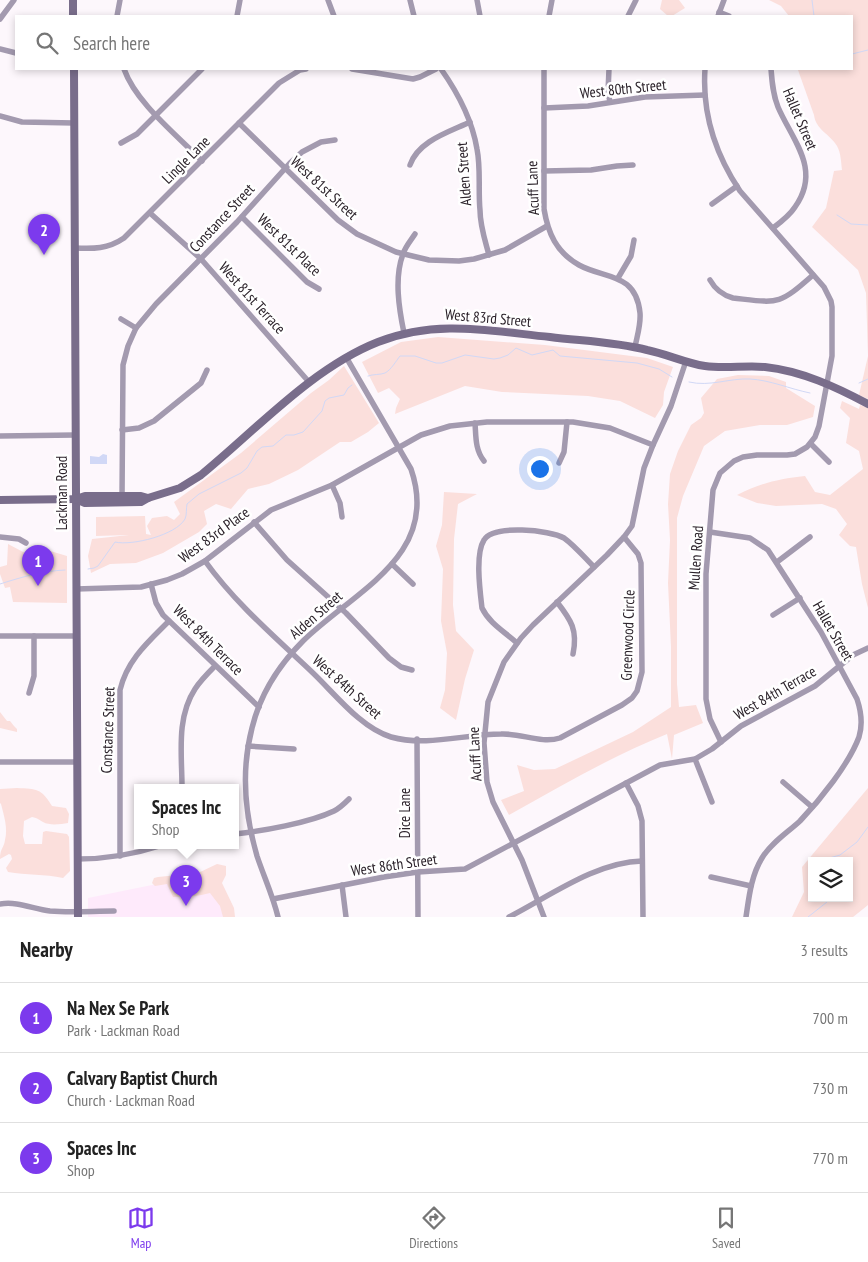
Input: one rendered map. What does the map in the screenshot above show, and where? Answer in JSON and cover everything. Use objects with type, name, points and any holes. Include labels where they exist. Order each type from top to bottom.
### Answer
[{"type":"street","points":[[0,19],[14,0]]},
{"type":"street","points":[[73,0],[73,15]]},
{"type":"street","points":[[117,15],[120,0]]},
{"type":"street","points":[[237,15],[240,0]]},
{"type":"street","points":[[328,0],[334,15]]},
{"type":"street","points":[[410,0],[414,15]]},
{"type":"street","points":[[477,0],[480,15]]},
{"type":"street","points":[[549,15],[552,0]]},
{"type":"street","points":[[628,15],[636,0]]},
{"type":"street","points":[[718,14],[724,0]]},
{"type":"street","points":[[0,49],[15,53]]},
{"type":"street","name":"Lackman Road","points":[[74,70],[78,914]]},
{"type":"street","points":[[125,70],[132,84],[157,115],[202,161]]},
{"type":"street","points":[[121,143],[138,134],[201,70]]},
{"type":"street","name":"Lingle Lane","points":[[75,248],[100,248],[114,245],[124,238],[279,83],[300,70]]},
{"type":"street","points":[[358,70],[413,79],[420,78],[434,70]]},
{"type":"street","name":"Alden Street","points":[[442,70],[459,96],[470,122],[478,157],[481,222],[489,255]]},
{"type":"street","name":"Acuff Lane","points":[[544,70],[544,209],[547,226],[556,244],[570,258],[589,270],[618,278]]},
{"type":"street","points":[[609,70],[608,92],[610,102]]},
{"type":"street","points":[[705,70],[706,110],[716,146],[723,162],[737,186],[828,293],[832,307],[833,343],[820,426],[811,444],[830,462]]},
{"type":"street","name":"Hallet Street","points":[[771,70],[773,90],[777,104],[803,154],[806,174],[804,190],[797,204],[791,213],[774,228]]},
{"type":"street","name":"West 80th Street","points":[[544,108],[568,108],[645,96],[705,95]]},
{"type":"street","points":[[0,116],[22,122],[74,123]]},
{"type":"street","points":[[410,165],[414,154],[423,146],[470,122]]},
{"type":"street","name":"West 81st Street","points":[[239,124],[347,228],[371,241],[403,254],[444,262],[474,259],[516,244],[547,226]]},
{"type":"street","name":"Constance Street","points":[[122,500],[123,365],[128,346],[136,328],[156,304],[242,217],[302,152],[320,142],[335,140]]},
{"type":"street","points":[[544,170],[591,170],[633,165]]},
{"type":"street","points":[[712,204],[737,186]]},
{"type":"street","name":"West 81st Terrace","points":[[150,213],[201,259],[309,382]]},
{"type":"street","name":"West 81st Place","points":[[242,217],[307,282],[319,289]]},
{"type":"street","points":[[404,333],[398,299],[398,282],[403,254],[415,234]]},
{"type":"street","points":[[634,240],[631,256],[618,278],[632,291],[639,307],[640,318],[635,347]]},
{"type":"street","points":[[710,280],[726,296],[772,302],[787,298],[813,275]]},
{"type":"street","points":[[121,319],[136,328]]},
{"type":"street","name":"West 83rd Street","points":[[0,500],[76,499],[85,503],[122,500],[141,502],[180,488],[201,475],[309,382],[346,357],[372,344],[404,333],[429,328],[461,328],[635,347],[707,366],[765,367],[798,374],[827,384],[867,404]]},
{"type":"street","name":"Alden Street","points":[[278,917],[258,857],[246,802],[248,746],[251,729],[259,707],[276,674],[292,653],[317,628],[359,595],[392,564],[409,539],[414,526],[418,500],[411,468],[346,357]]},
{"type":"street","name":"Acuff Lane","points":[[544,917],[514,843],[493,802],[487,782],[484,735],[488,702],[504,662],[532,625],[594,567],[624,537],[632,526],[641,479],[653,444],[671,406],[686,361]]},
{"type":"street","points":[[122,430],[139,428],[154,421],[201,382],[207,370]]},
{"type":"street","points":[[475,422],[477,444],[480,457],[484,461]]},
{"type":"street","name":"West 83rd Place","points":[[76,589],[129,588],[151,584],[182,574],[205,561],[254,522],[280,506],[332,485],[398,447],[421,435],[438,429],[475,422],[567,422],[610,428],[653,444]]},
{"type":"street","points":[[559,462],[564,452],[567,422]]},
{"type":"street","points":[[0,436],[75,435]]},
{"type":"street","name":"Mullen Road","points":[[721,742],[710,720],[706,700],[706,574],[713,490],[720,473],[734,461],[747,456],[787,455],[800,451],[811,444]]},
{"type":"street","points":[[332,485],[340,503],[342,517]]},
{"type":"street","points":[[254,522],[287,560],[341,608],[389,658],[401,667],[412,670]]},
{"type":"street","points":[[518,643],[492,622],[482,608],[480,555],[485,534],[508,530],[554,534],[572,545],[594,567]]},
{"type":"street","name":"Hallet Street","points":[[710,532],[750,538],[768,550],[821,632],[857,699],[861,711],[859,736],[838,775],[812,807],[770,847],[762,858],[754,874],[746,917]]},
{"type":"street","points":[[0,537],[19,539],[26,543]]},
{"type":"street","name":"Greenwood Circle","points":[[484,735],[503,733],[536,739],[557,739],[622,705],[632,698],[637,691],[642,672],[642,577],[638,554],[624,537]]},
{"type":"street","points":[[777,562],[810,537]]},
{"type":"street","name":"West 84th Street","points":[[205,561],[235,597],[371,728],[392,737],[418,740],[484,735]]},
{"type":"street","points":[[392,564],[413,584]]},
{"type":"street","name":"West 84th Terrace","points":[[151,584],[156,603],[169,621],[259,707]]},
{"type":"street","name":"Hallet Street","points":[[773,615],[800,598]]},
{"type":"street","points":[[557,602],[569,618],[574,630],[575,642],[572,654]]},
{"type":"street","name":"Constance Street","points":[[120,856],[120,690],[132,660],[169,621]]},
{"type":"street","points":[[0,636],[77,636]]},
{"type":"street","points":[[29,693],[34,676],[34,636]]},
{"type":"street","name":"West 84th Terrace","points":[[514,843],[660,765],[695,759],[741,726],[815,686],[854,656],[868,648]]},
{"type":"street","points":[[182,784],[182,728],[184,712],[195,688],[215,666]]},
{"type":"street","name":"Dice Lane","points":[[418,740],[418,917]]},
{"type":"street","points":[[248,746],[294,749]]},
{"type":"street","points":[[695,759],[712,802]]},
{"type":"street","points":[[0,762],[77,762]]},
{"type":"street","points":[[783,782],[812,807]]},
{"type":"street","points":[[626,783],[638,806],[641,817],[642,917]]},
{"type":"street","points":[[239,833],[296,822],[334,811],[349,799]]},
{"type":"street","name":"West 86th Street","points":[[273,899],[418,872],[465,869],[514,843]]},
{"type":"street","points":[[78,859],[120,856],[147,849]]},
{"type":"street","points":[[509,917],[599,869],[623,862],[642,861]]},
{"type":"street","points":[[711,877],[751,886]]},
{"type":"street","points":[[342,885],[346,917]]},
{"type":"street","points":[[0,904],[15,903],[42,910],[78,914],[114,911]]},
{"type":"street","points":[[40,917],[42,910]]},
{"type":"shaded area","points":[[662,0],[679,0],[685,8],[674,15],[667,15],[660,9]]},
{"type":"shaded area","points":[[769,0],[868,0],[868,356],[866,293],[858,270],[812,227],[826,208],[834,171],[842,170],[841,158],[834,142],[815,120],[798,70],[853,70],[853,15],[788,15],[781,6]]},
{"type":"shaded area","points":[[438,337],[545,345],[647,358],[673,367],[664,392],[663,405],[655,418],[620,401],[588,396],[502,392],[465,386],[395,414],[400,399],[389,388],[378,393],[362,362],[401,342]]},
{"type":"shaded area","points":[[868,356],[868,399],[859,395]]},
{"type":"shaded area","points":[[344,366],[379,423],[368,432],[351,442],[340,442],[298,470],[269,484],[248,489],[231,509],[216,504],[204,511],[207,524],[199,532],[163,553],[136,563],[110,564],[91,573],[88,556],[92,539],[129,535],[96,536],[96,517],[145,516],[146,534],[151,535],[147,526],[152,518],[167,516],[174,520],[180,514],[174,502],[241,453]]},
{"type":"shaded area","points":[[738,375],[769,376],[786,382],[786,388],[815,406],[813,417],[787,425],[760,425],[725,431],[704,446],[683,496],[677,518],[677,684],[679,707],[696,705],[703,723],[674,735],[672,759],[667,734],[567,782],[509,815],[501,800],[524,791],[517,765],[534,770],[555,769],[633,732],[671,707],[668,583],[670,474],[678,451],[691,425],[701,418],[704,413],[701,398],[717,379]]},
{"type":"shaded area","points":[[842,401],[859,409],[860,405],[868,408],[868,608],[856,547],[850,546],[839,535],[847,524],[836,509],[822,504],[776,506],[757,503],[737,495],[770,482],[805,476],[815,492],[830,495],[863,469],[859,451],[846,443],[850,418],[840,408]]},
{"type":"shaded area","points":[[444,492],[477,494],[458,504],[454,539],[453,605],[456,631],[474,650],[456,720],[440,708],[445,690],[447,653],[441,621],[443,569],[436,546],[442,525]]},
{"type":"shaded area","points":[[8,544],[27,554],[34,551],[37,547],[67,556],[67,603],[13,602],[10,587],[5,588],[0,574],[0,567],[7,565]]},
{"type":"shaded area","points":[[0,712],[17,729],[17,732],[0,728]]},
{"type":"shaded area","points":[[17,788],[38,791],[45,796],[52,806],[66,808],[69,814],[68,823],[49,824],[32,817],[24,821],[23,836],[25,844],[42,844],[43,832],[67,834],[69,837],[70,871],[63,878],[8,872],[6,868],[12,859],[11,855],[9,854],[0,859],[6,831],[0,803],[0,789]]},
{"type":"shaded area","points":[[868,788],[868,905],[853,917],[792,917],[804,892],[802,867],[808,860],[808,902],[853,902],[853,857],[810,857]]},
{"type":"shaded area","points":[[217,864],[226,866],[226,875],[222,883],[234,908],[235,917],[223,917],[220,906],[210,893],[173,897],[167,884],[155,886],[152,883],[154,878],[198,873]]},
{"type":"shaded area","points":[[216,872],[227,917],[88,917],[88,898]]},
{"type":"water","points":[[103,454],[107,455],[107,464],[90,464],[90,456],[99,457]]},
{"type":"waterway","points":[[812,0],[814,15]]},
{"type":"waterway","points":[[853,54],[868,50]]},
{"type":"waterway","points":[[837,215],[851,224],[868,225]]},
{"type":"waterway","points":[[368,376],[385,373],[400,356],[415,356],[436,363],[442,363],[465,355],[494,359],[500,358],[508,355],[516,348],[532,355],[553,350],[560,356],[637,363],[659,369],[672,377]]},
{"type":"waterway","points":[[689,382],[704,384],[750,379],[810,393]]},
{"type":"waterway","points":[[859,383],[868,379]]},
{"type":"waterway","points":[[88,569],[98,566],[115,542],[142,541],[173,530],[185,519],[187,504],[199,494],[241,473],[247,468],[257,451],[262,447],[273,446],[286,435],[303,432],[322,411],[325,401],[329,398],[344,395],[352,385]]},
{"type":"waterway","points":[[0,584],[40,573],[65,570]]},
{"type":"waterway","points":[[833,857],[840,855],[857,842],[868,827]]},
{"type":"waterway","points":[[808,917],[827,902]]},
{"type":"place","name":"Calvary Baptist Church","points":[[44,255]]},
{"type":"place","name":"Na Nex Se Park","points":[[38,586]]},
{"type":"place","name":"Spaces Inc","points":[[186,906]]}]
